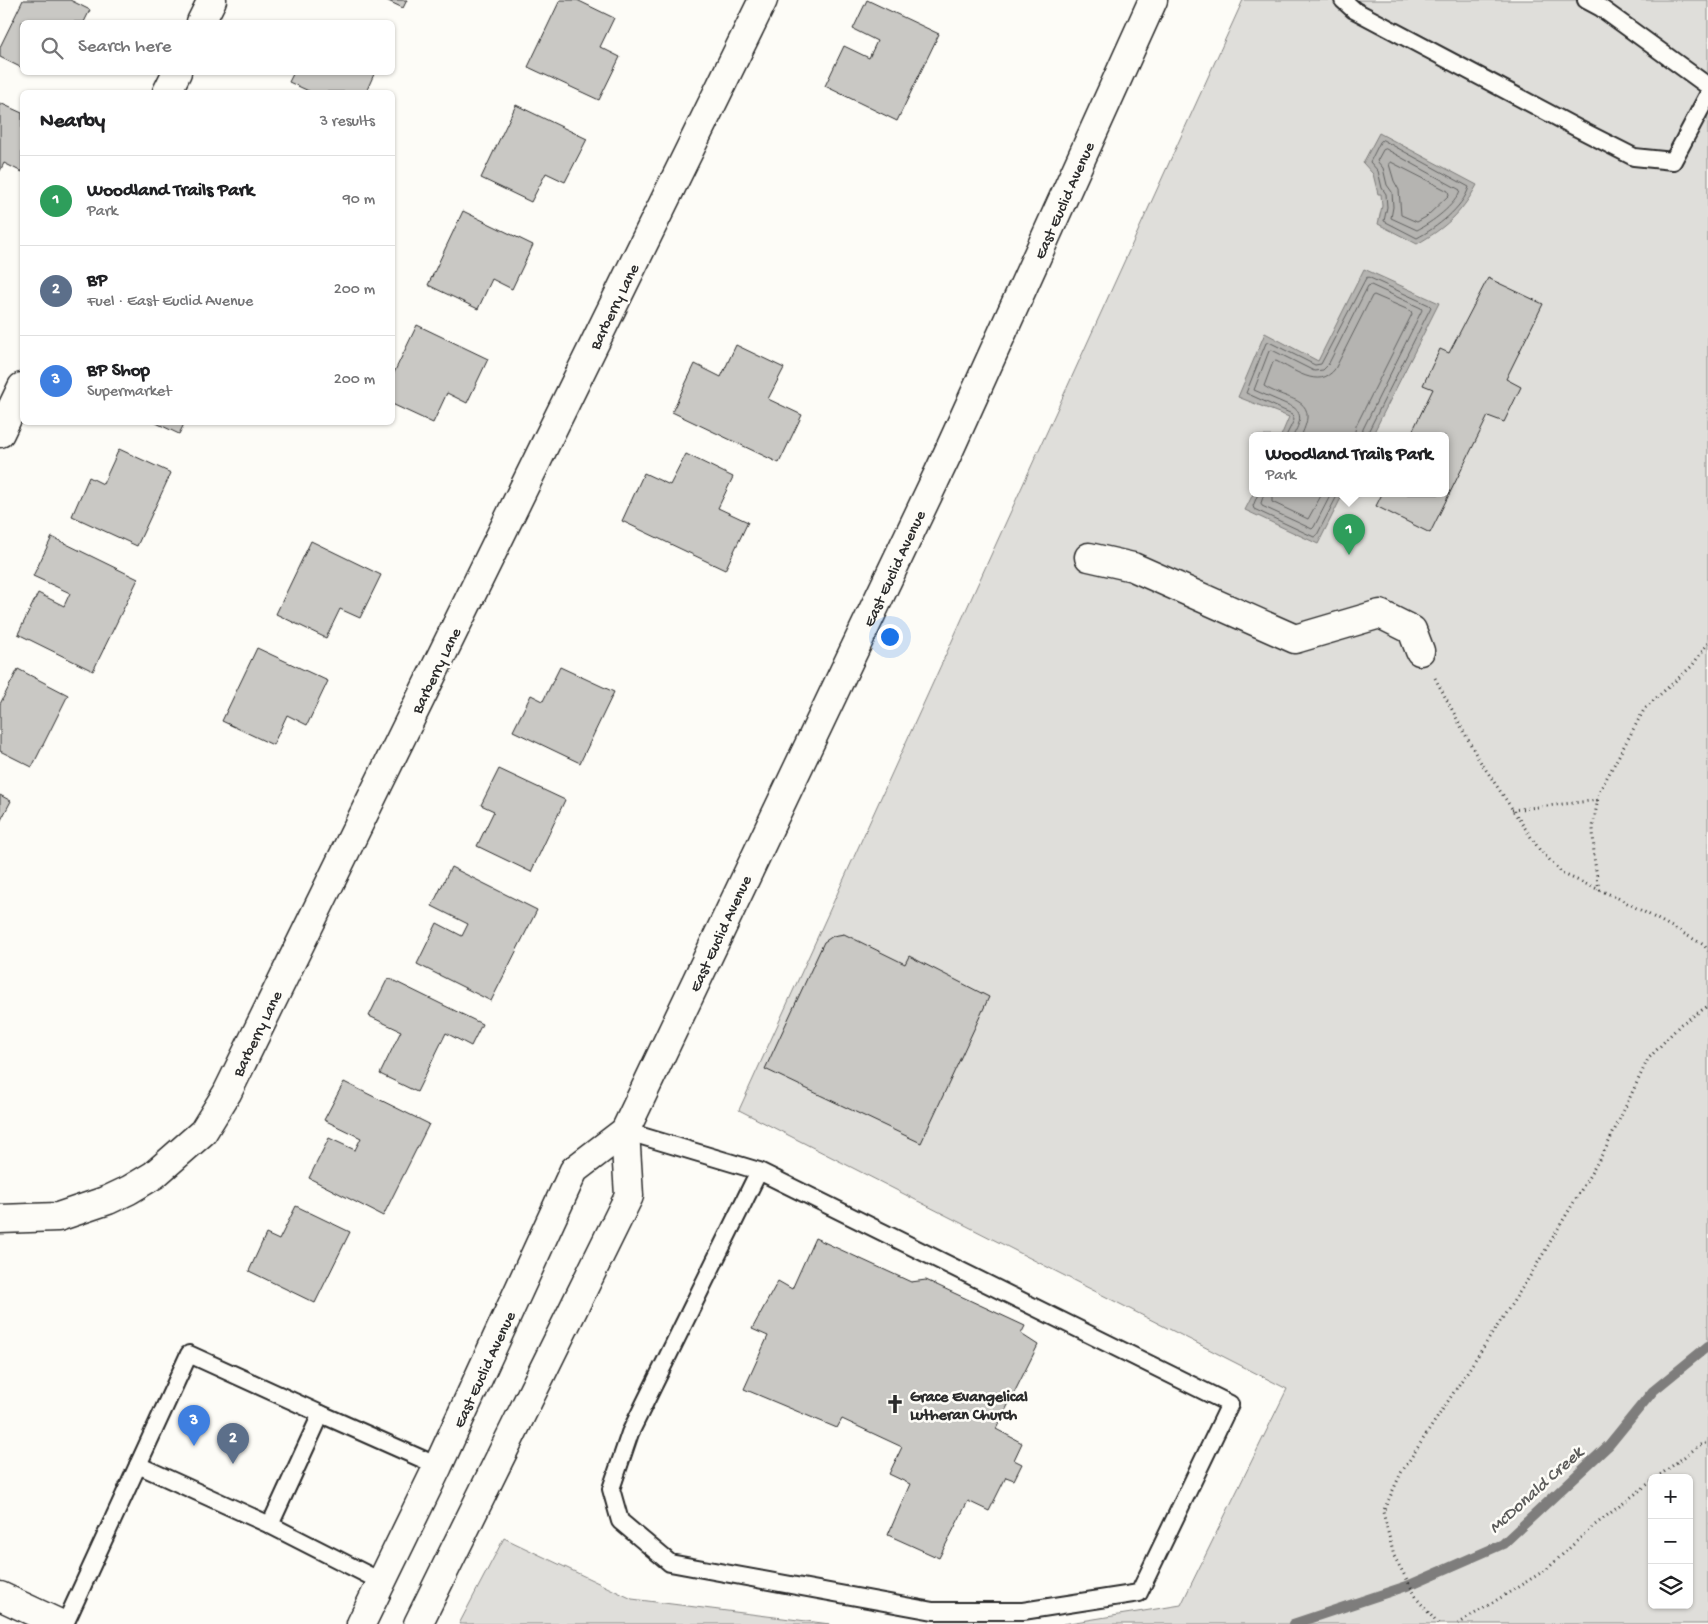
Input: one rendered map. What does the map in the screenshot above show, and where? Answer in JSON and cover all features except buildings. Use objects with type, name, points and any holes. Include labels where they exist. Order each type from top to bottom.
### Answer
[{"type":"main road","points":[[202,20],[212,0]]},
{"type":"main road","name":"Barberry Lane","points":[[0,1219],[58,1217],[108,1200],[129,1190],[154,1175],[203,1132],[227,1094],[764,0]]},
{"type":"main road","name":"East Euclid Avenue","points":[[361,1624],[438,1466],[574,1170],[625,1132],[947,455],[1153,0]]},
{"type":"main road","points":[[168,90],[176,75]]},
{"type":"main road","points":[[0,433],[20,391]]},
{"type":"main road","points":[[1089,557],[1134,567],[1295,639],[1380,614],[1412,630],[1420,651]]},
{"type":"main road","name":"East Euclid Avenue","points":[[418,1624],[629,1196],[625,1132]]},
{"type":"main road","points":[[0,1596],[60,1624]]},
{"type":"lane","points":[[1344,0],[1354,10],[1634,157],[1674,161],[1708,95]]},
{"type":"lane","points":[[1586,0],[1601,8],[1708,86]]},
{"type":"lane","points":[[625,1132],[759,1171],[1230,1404],[1140,1593],[1023,1611],[934,1611],[670,1563],[620,1521],[612,1489],[630,1433],[759,1171]]},
{"type":"lane","points":[[65,1624],[189,1354],[438,1466]]},
{"type":"lane","points":[[270,1525],[321,1414]]},
{"type":"lane","points":[[138,1465],[270,1525],[382,1582]]},
{"type":"path","points":[[1599,890],[1594,857],[1593,827],[1599,792],[1644,708],[1692,666],[1708,643]]},
{"type":"path","points":[[1420,651],[1478,758],[1538,848],[1563,874],[1674,928],[1704,945],[1708,951]]},
{"type":"path","points":[[1512,810],[1598,800]]},
{"type":"path","points":[[1438,1624],[1418,1600],[1394,1556],[1384,1512],[1401,1473],[1530,1276],[1606,1148],[1648,1058],[1682,1024],[1708,1006]]},
{"type":"path","points":[[1661,1474],[1700,1444],[1708,1442]]},
{"type":"path","points":[[1458,1624],[1547,1569],[1591,1528],[1648,1484]]},
{"type":"shaded area","points":[[1243,0],[1708,0],[1708,1624],[1063,1624],[1181,1605],[1287,1389],[739,1110]]},
{"type":"shaded area","points":[[504,1538],[632,1599],[830,1624],[459,1624]]},
{"type":"water","points":[[1379,133],[1477,185],[1465,204],[1452,219],[1417,244],[1378,224],[1382,206],[1381,194],[1378,194],[1373,174],[1363,163]]},
{"type":"water","points":[[1364,269],[1439,303],[1374,432],[1283,432],[1289,417],[1238,397],[1265,333],[1318,361]]},
{"type":"water","points":[[1252,497],[1342,497],[1318,544],[1245,510]]},
{"type":"waterway","name":"McDonald Creek","points":[[1293,1624],[1407,1586],[1503,1544],[1609,1445],[1653,1391],[1708,1346]]},
{"type":"place","name":"Woodland Trails Park","points":[[1349,555]]},
{"type":"place","name":"Grace Evangelical Lutheran Church","points":[[895,1404]]},
{"type":"place","name":"BP Shop","points":[[194,1446]]},
{"type":"place","name":"BP","points":[[233,1464]]}]
